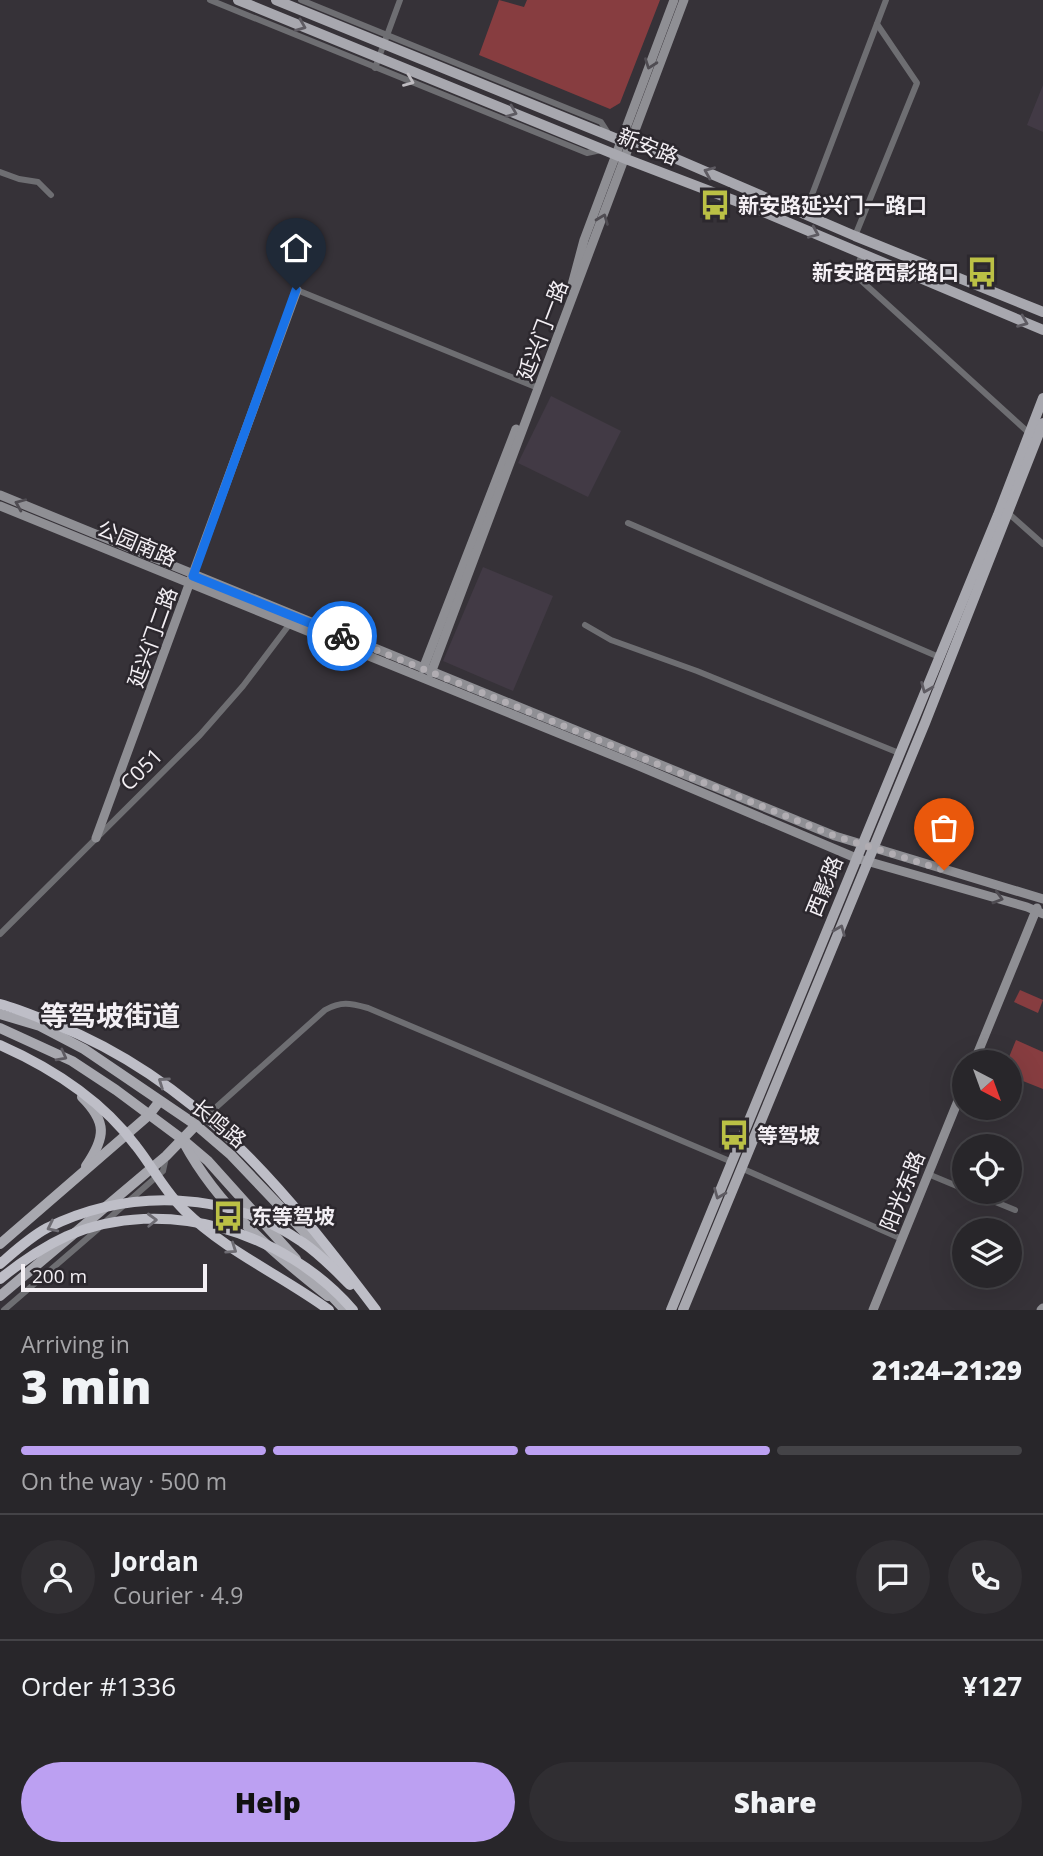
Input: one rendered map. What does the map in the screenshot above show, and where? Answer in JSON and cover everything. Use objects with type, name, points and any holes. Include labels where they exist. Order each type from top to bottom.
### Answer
[{"type":"highway","points":[[0,1004],[91,1039],[131,1060],[197,1108],[230,1136],[255,1163],[337,1258],[376,1310]]},
{"type":"highway","points":[[0,1047],[24,1056],[79,1088],[135,1143],[182,1208],[217,1239],[329,1310]]},
{"type":"highway","points":[[0,1264],[28,1240],[82,1213],[119,1203],[152,1200],[215,1204],[277,1227],[302,1241],[376,1310]]},
{"type":"highway","points":[[0,1279],[37,1252],[95,1227],[134,1220],[174,1219],[216,1227],[265,1242],[316,1274],[340,1295],[347,1309]]},
{"type":"main road","name":"新安路","points":[[238,0],[377,63],[754,208],[1043,330]]},
{"type":"main road","name":"新安路","points":[[276,0],[386,40],[617,139],[633,141],[855,236],[1043,312]]},
{"type":"main road","name":"延兴门一路","points":[[621,156],[617,139],[674,0]]},
{"type":"main road","name":"延兴门一路","points":[[427,671],[536,387],[573,281],[584,240],[621,156],[633,141],[684,0]]},
{"type":"main road","name":"延兴门二路","points":[[96,838],[296,290]]},
{"type":"main road","name":"西影路","points":[[671,1310],[736,1165],[861,860],[899,753],[1043,398]]},
{"type":"main road","name":"西影路","points":[[866,847],[925,723],[1043,423]]},
{"type":"main road","name":"公园南路","points":[[0,495],[192,580]]},
{"type":"main road","name":"公园南路","points":[[0,506],[292,621],[861,860],[1039,912]]},
{"type":"main road","name":"公园南路","points":[[292,621],[427,671],[866,847],[1042,898]]},
{"type":"main road","points":[[979,1050],[1039,912],[1042,898]]},
{"type":"main road","name":"长鸣路","points":[[0,1014],[40,1026],[84,1049],[196,1125],[231,1154],[376,1310]]},
{"type":"main road","name":"长鸣路","points":[[0,1028],[72,1061],[182,1139]]},
{"type":"main road","points":[[0,1047],[76,1091],[96,1111],[102,1125],[100,1138],[92,1157],[80,1174]]},
{"type":"main road","points":[[0,1244],[149,1115],[159,1102]]},
{"type":"main road","name":"阳光东路","points":[[873,1310],[952,1115]]},
{"type":"main road","points":[[0,1297],[166,1156],[196,1125]]},
{"type":"main road","points":[[182,1139],[199,1170],[259,1238],[347,1309]]},
{"type":"main road","name":"西影路","points":[[683,1310],[736,1165]]},
{"type":"street","points":[[210,0],[377,63],[400,0]]},
{"type":"street","points":[[301,0],[386,40]]},
{"type":"street","points":[[805,213],[886,0]]},
{"type":"street","points":[[855,236],[917,83],[877,24]]},
{"type":"street","points":[[0,172],[38,182],[51,195]]},
{"type":"street","points":[[862,253],[855,275],[1029,433]]},
{"type":"street","points":[[296,290],[536,387]]},
{"type":"street","points":[[1007,512],[1043,544]]},
{"type":"street","points":[[628,523],[939,656]]},
{"type":"street","name":"C051","points":[[0,934],[200,735],[243,686],[292,621]]},
{"type":"street","points":[[585,625],[611,640],[697,671],[899,753]]},
{"type":"street","points":[[196,1125],[325,1010],[338,1003],[350,1003],[368,1007],[902,1239]]},
{"type":"street","points":[[4,1310],[163,1171],[166,1156]]},
{"type":"street","points":[[928,1174],[952,1184]]},
{"type":"street","points":[[1000,1204],[1015,1210]]},
{"type":"shaded area","points":[[499,0],[524,7],[527,0],[660,0],[620,103],[610,109],[479,55]]},
{"type":"shaded area","points":[[1043,85],[1043,132],[1027,125]]},
{"type":"shaded area","points":[[551,396],[621,431],[588,497],[518,463]]},
{"type":"shaded area","points":[[483,567],[553,596],[513,691],[443,661]]},
{"type":"shaded area","points":[[1020,990],[1043,1000],[1038,1013],[1014,1002]]},
{"type":"shaded area","points":[[1016,1040],[1043,1052],[1043,1089],[1022,1081],[1022,1050],[1012,1050]]},
{"type":"way so far","points":[[342,636],[835,836],[944,870]]},
{"type":"place","name":"新安路延兴门一路口","points":[[715,205]]},
{"type":"place","name":"新安路西影路口","points":[[982,272]]},
{"type":"place","name":"等驾坡","points":[[734,1135]]},
{"type":"place","name":"东等驾坡","points":[[228,1216]]},
{"type":"district","name":"等驾坡街道","points":[[110,1015]]},
{"type":"route","points":[[296,290],[193,576],[342,636]]}]
